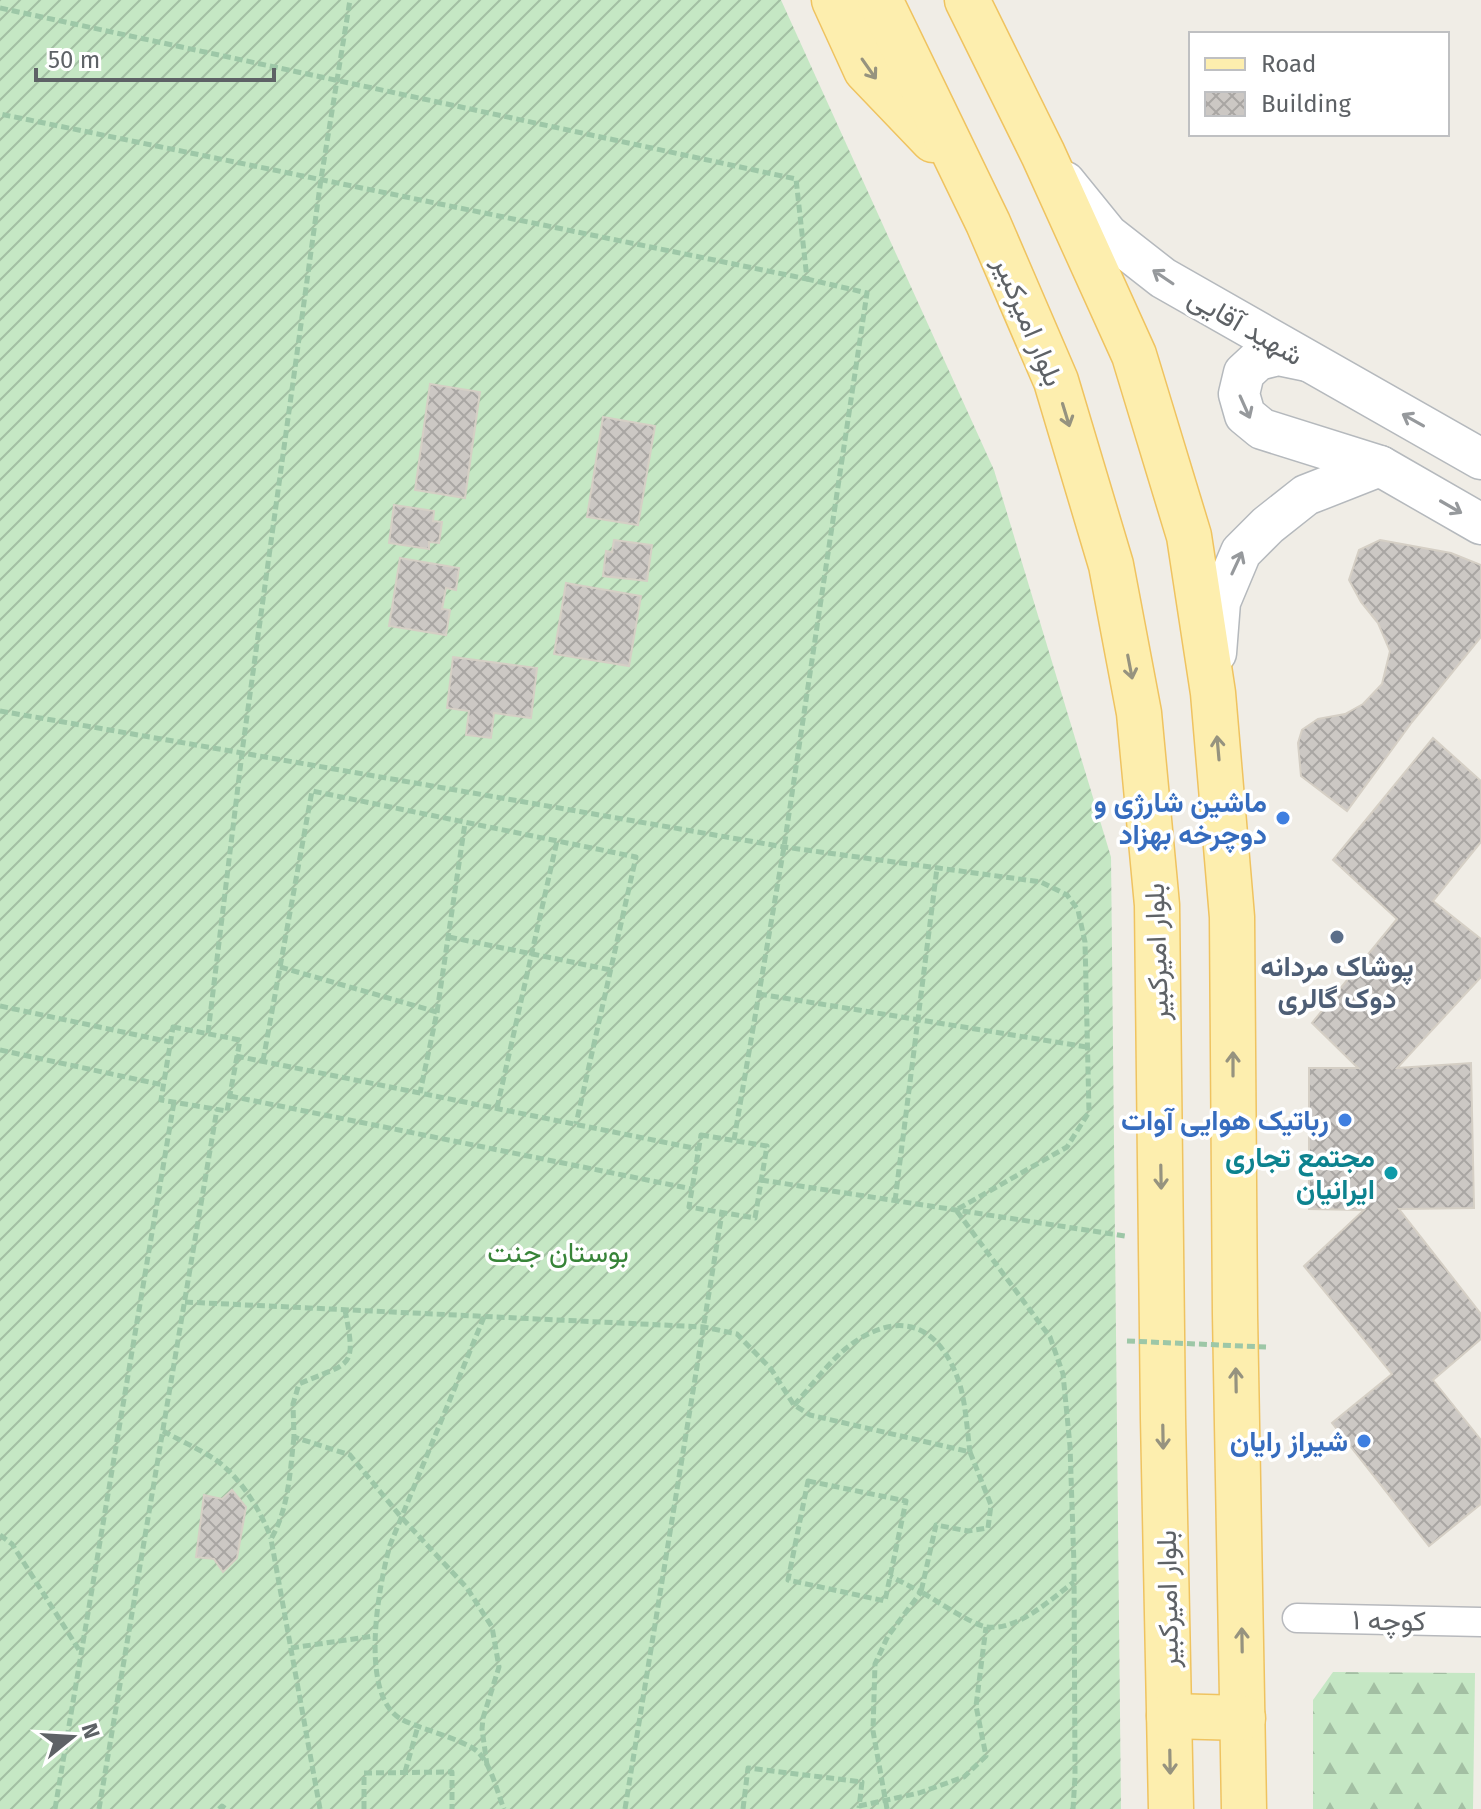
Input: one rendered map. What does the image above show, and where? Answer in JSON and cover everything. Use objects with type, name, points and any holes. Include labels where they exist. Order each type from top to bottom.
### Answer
[{"type":"main road","points":[[834,0],[866,70],[936,144],[959,163]]},
{"type":"main road","name":"بلوار امیرکبیر","points":[[880,0],[959,163],[1056,381],[1111,565],[1139,713],[1157,905],[1171,1809]]},
{"type":"main road","points":[[967,0],[1043,154],[1134,355],[1189,536],[1213,693],[1232,917],[1235,1329],[1244,1809]]},
{"type":"main road","name":"شهید آقایی","points":[[1043,154],[1108,235],[1163,278],[1481,459]]},
{"type":"main road","points":[[1307,361],[1278,355],[1258,360],[1244,373],[1239,394],[1245,415],[1262,429],[1380,466],[1481,524]]},
{"type":"main road","points":[[1213,693],[1220,602],[1241,552],[1268,525],[1306,495],[1380,466]]},
{"type":"main road","points":[[1169,1716],[1243,1718]]},
{"type":"street","name":"کوچه ۱","points":[[1297,1618],[1481,1622]]},
{"type":"path","points":[[208,1033],[242,754],[321,179],[350,0]]},
{"type":"path","points":[[0,8],[796,179],[807,279]]},
{"type":"path","points":[[0,114],[867,293],[784,847],[734,1140]]},
{"type":"path","points":[[0,711],[784,847],[1041,882],[1067,895],[1078,910],[1085,942],[1089,1112],[1067,1147],[956,1210]]},
{"type":"path","points":[[263,1061],[312,791],[636,857],[576,1124]]},
{"type":"path","points":[[420,1093],[437,1012],[465,822]]},
{"type":"path","points":[[497,1108],[557,841]]},
{"type":"path","points":[[895,1201],[937,868]]},
{"type":"path","points":[[449,937],[611,970]]},
{"type":"path","points":[[280,967],[437,1012]]},
{"type":"path","points":[[759,994],[1087,1047]]},
{"type":"path","points":[[0,1006],[170,1042]]},
{"type":"path","points":[[173,1027],[240,1040],[227,1111],[161,1100],[170,1042],[173,1027]]},
{"type":"path","points":[[0,1050],[163,1085]]},
{"type":"path","points":[[236,1056],[698,1149]]},
{"type":"path","points":[[230,1096],[692,1189]]},
{"type":"path","points":[[55,1809],[174,1102]]},
{"type":"path","points":[[99,1809],[217,1109]]},
{"type":"path","points":[[701,1135],[767,1146],[755,1218],[689,1207],[698,1149],[701,1135]]},
{"type":"path","points":[[761,1180],[1162,1241]]},
{"type":"path","points":[[956,1210],[1050,1337],[1063,1374],[1070,1446],[1074,1582],[1073,1809]]},
{"type":"path","points":[[625,1809],[722,1213]]},
{"type":"path","points":[[185,1302],[704,1327],[737,1334],[771,1369],[794,1405],[810,1415],[970,1452]]},
{"type":"path","points":[[271,1539],[279,1526],[286,1500],[294,1437],[293,1404],[299,1384],[342,1366],[350,1355],[351,1341],[345,1310]]},
{"type":"path","points":[[484,1317],[401,1517],[380,1580],[374,1636],[378,1680],[387,1706],[398,1718],[478,1751],[487,1765],[504,1809]]},
{"type":"path","points":[[794,1405],[847,1347],[878,1329],[905,1325],[930,1333],[951,1360],[961,1388],[970,1452],[991,1505],[988,1528],[968,1531],[936,1525],[921,1592],[888,1636],[875,1664],[873,1731],[887,1809]]},
{"type":"path","points":[[1127,1341],[1266,1347]]},
{"type":"path","points":[[163,1431],[215,1459],[236,1480],[263,1518],[271,1539],[320,1809]]},
{"type":"path","points":[[294,1437],[350,1455],[401,1517],[467,1588],[492,1627],[499,1667],[483,1718],[487,1765]]},
{"type":"path","points":[[808,1481],[906,1501],[890,1576],[885,1601],[788,1580],[808,1481]]},
{"type":"path","points":[[0,1535],[12,1544],[82,1654]]},
{"type":"path","points":[[890,1576],[986,1627],[1008,1625],[1074,1582]]},
{"type":"path","points":[[743,1809],[748,1768],[862,1782],[859,1807],[919,1793],[964,1777],[986,1756],[976,1706],[986,1627]]},
{"type":"path","points":[[291,1648],[374,1636]]},
{"type":"path","points":[[405,1772],[418,1726]]},
{"type":"path","points":[[364,1809],[364,1773],[405,1772],[452,1772],[452,1809]]},
{"type":"path","points":[[219,1809],[222,1806],[226,1809]]},
{"type":"green space","name":"بوستان جنت","points":[[0,0],[781,0],[994,470],[1111,857],[1121,1809],[0,1809]]},
{"type":"green space","points":[[1333,1672],[1475,1673],[1473,1809],[1313,1809],[1313,1700]]},
{"type":"building","points":[[430,384],[480,392],[465,498],[415,490]]},
{"type":"building","points":[[603,417],[655,426],[638,525],[587,517]]},
{"type":"building","points":[[394,505],[434,511],[433,521],[442,522],[439,543],[429,542],[429,549],[389,543]]},
{"type":"building","points":[[614,540],[652,545],[647,581],[603,576],[606,551],[612,552]]},
{"type":"building","points":[[1380,540],[1451,553],[1481,565],[1481,637],[1412,722],[1347,811],[1301,776],[1298,743],[1302,730],[1318,719],[1345,714],[1363,704],[1382,684],[1390,651],[1378,623],[1349,580],[1359,550]]},
{"type":"building","points":[[400,558],[459,568],[456,590],[446,588],[442,609],[450,610],[446,635],[389,626]]},
{"type":"building","points":[[566,583],[641,596],[629,666],[554,654]]},
{"type":"building","points":[[453,657],[537,668],[531,718],[494,713],[491,738],[466,735],[469,711],[447,708]]},
{"type":"building","name":"مجتمع تجاری ایرانیان","points":[[1433,738],[1481,781],[1481,842],[1433,901],[1481,939],[1481,977],[1397,1068],[1471,1063],[1474,1208],[1399,1209],[1481,1314],[1481,1339],[1433,1380],[1481,1440],[1481,1504],[1429,1546],[1332,1423],[1392,1374],[1304,1266],[1364,1210],[1309,1209],[1309,1068],[1358,1068],[1312,1023],[1397,919],[1333,860]]},
{"type":"building","points":[[232,1490],[246,1507],[237,1558],[223,1572],[214,1559],[196,1557],[204,1495],[222,1499]]},
{"type":"place","name":"ماشین شارژی و دوچرخه بهزاد","points":[[1283,818]]},
{"type":"place","name":"پوشاک مردانه دوک گالری","points":[[1337,937]]},
{"type":"place","name":"رباتیک هوایی آوات","points":[[1345,1120]]},
{"type":"place","name":"مجتمع تجاری ایرانیان","points":[[1391,1173]]},
{"type":"place","name":"شیراز رایان","points":[[1364,1441]]}]
